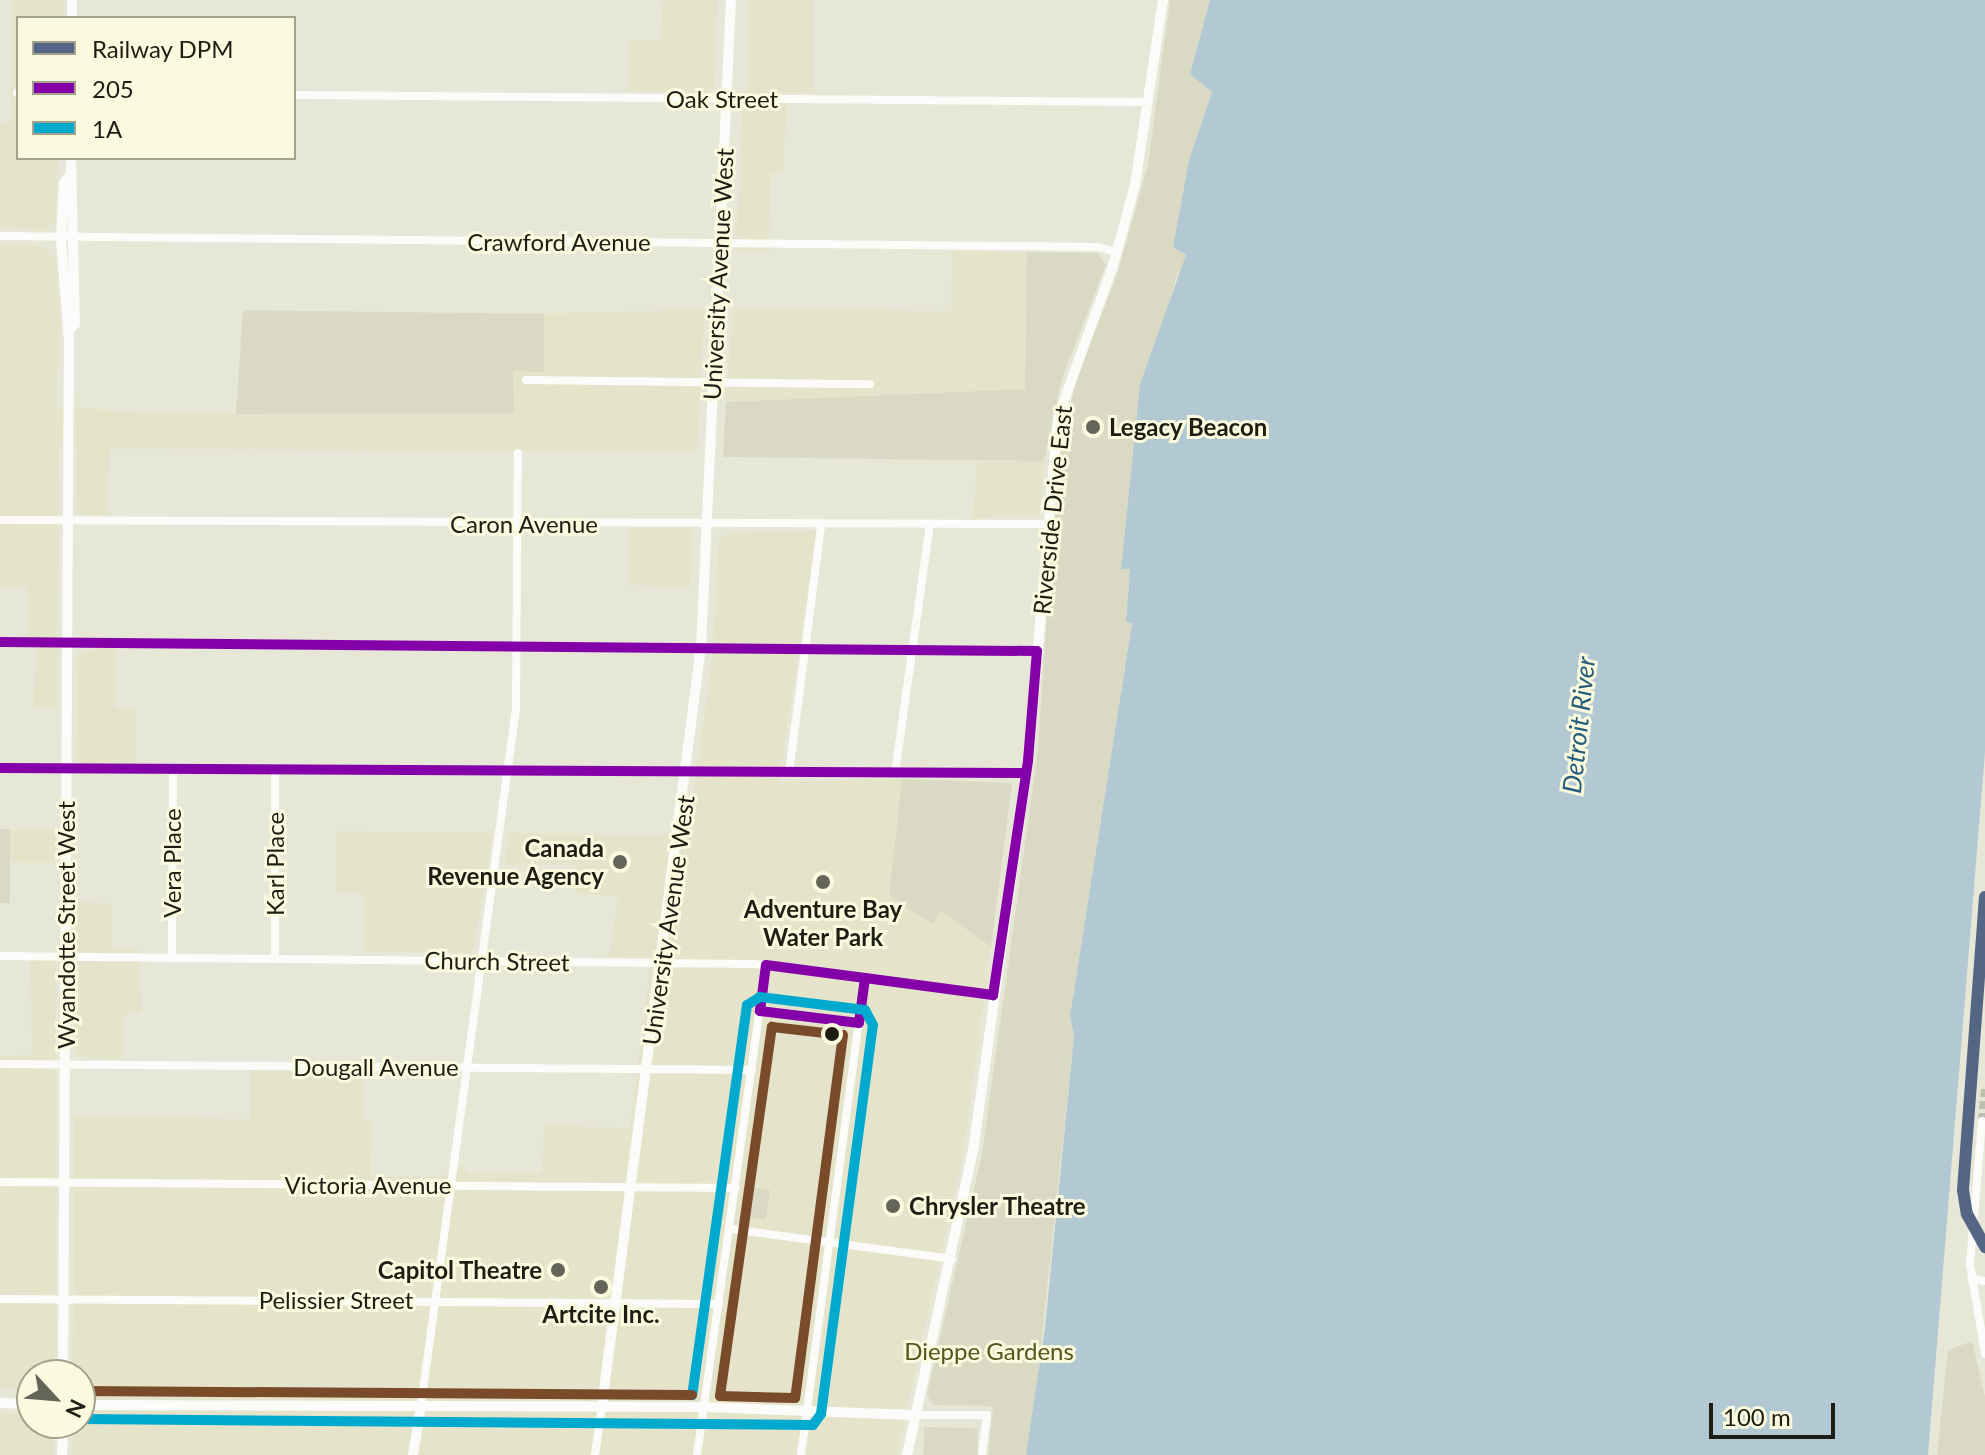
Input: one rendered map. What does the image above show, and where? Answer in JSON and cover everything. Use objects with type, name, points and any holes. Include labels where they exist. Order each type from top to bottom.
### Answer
[{"type":"main road","name":"University Avenue West","points":[[602,1405],[688,772],[701,647],[731,0]]},
{"type":"main road","name":"Riverside Drive East","points":[[907,1455],[913,1415],[952,1259],[973,1151],[1026,773],[1058,417],[1117,252],[1149,102],[1163,0]]},
{"type":"main road","name":"Wyandotte Street West","points":[[68,331],[75,324],[71,160]]},
{"type":"main road","name":"Wyandotte Street West","points":[[63,1359],[68,331],[61,296],[61,240],[64,183],[71,174]]},
{"type":"main road","points":[[96,1405],[602,1405],[913,1415]]},
{"type":"main road","points":[[413,1455],[421,1405]]},
{"type":"street","name":"Oak Street","points":[[296,95],[1149,102]]},
{"type":"street","name":"Crawford Avenue","points":[[0,236],[61,240],[1098,247],[1117,252]]},
{"type":"street","points":[[526,380],[870,384]]},
{"type":"street","points":[[421,1405],[508,771],[517,646],[518,453]]},
{"type":"street","name":"Caron Avenue","points":[[0,520],[706,526],[1047,524]]},
{"type":"street","points":[[895,773],[930,524]]},
{"type":"street","points":[[789,773],[821,525]]},
{"type":"street","points":[[0,642],[1037,651]]},
{"type":"street","points":[[0,768],[1026,773]]},
{"type":"street","name":"Vera Place","points":[[172,958],[173,769]]},
{"type":"street","name":"Karl Place","points":[[275,770],[275,959]]},
{"type":"street","name":"Church Street","points":[[0,956],[766,965],[993,995]]},
{"type":"street","points":[[697,1455],[766,965]]},
{"type":"street","points":[[801,1455],[865,978]]},
{"type":"street","name":"Dougall Avenue","points":[[0,1064],[752,1070]]},
{"type":"street","points":[[1982,1121],[1971,1279],[1985,1354]]},
{"type":"street","name":"Victoria Avenue","points":[[0,1182],[736,1188]]},
{"type":"street","points":[[731,1229],[952,1259]]},
{"type":"street","points":[[1971,1279],[1985,1281]]},
{"type":"street","name":"Pelissier Street","points":[[0,1299],[719,1304]]},
{"type":"street","points":[[595,1455],[602,1405]]},
{"type":"street","points":[[913,1415],[987,1415],[982,1455]]},
{"type":"shaded area","points":[[11,0],[63,0],[63,16],[16,16],[16,160],[58,160],[56,221],[44,231],[0,228],[0,123],[11,122]]},
{"type":"shaded area","points":[[663,0],[718,0],[714,87],[708,93],[627,91],[629,41],[660,41]]},
{"type":"shaded area","points":[[747,0],[814,0],[814,93],[747,93]]},
{"type":"shaded area","points":[[749,102],[787,102],[783,173],[770,174],[769,253],[736,252],[742,109]]},
{"type":"shaded area","points":[[0,244],[42,246],[55,257],[61,324],[55,408],[236,414],[513,413],[512,371],[544,372],[544,314],[704,309],[697,451],[110,449],[108,515],[84,515],[77,508],[77,446],[59,446],[57,709],[33,709],[36,646],[28,645],[28,587],[0,587]]},
{"type":"shaded area","points":[[952,251],[1027,252],[1025,389],[726,402],[733,308],[951,311]]},
{"type":"shaded area","points":[[977,461],[1044,461],[1039,515],[973,519]]},
{"type":"shaded area","points":[[689,528],[693,536],[690,587],[628,585],[629,529]]},
{"type":"shaded area","points":[[817,530],[779,782],[902,779],[889,896],[933,924],[941,911],[991,947],[963,1155],[897,1455],[73,1455],[73,1439],[96,1439],[96,1359],[73,1359],[74,1116],[250,1119],[250,1068],[363,1070],[363,1120],[372,1120],[370,1176],[439,1177],[463,1166],[469,1174],[542,1174],[544,1125],[630,1128],[651,957],[609,957],[618,895],[576,894],[574,865],[505,865],[509,833],[688,835],[712,658],[719,540],[730,531]]},
{"type":"shaded area","points":[[115,646],[115,708],[135,708],[136,765],[77,764],[78,652]]},
{"type":"shaded area","points":[[10,829],[57,830],[56,863],[9,862]]},
{"type":"shaded area","points":[[336,831],[493,833],[473,953],[363,952],[364,894],[336,894]]},
{"type":"shaded area","points":[[76,902],[112,903],[111,949],[140,950],[142,1013],[124,1013],[123,1059],[82,1057],[75,1051]]},
{"type":"shaded area","points":[[30,959],[56,961],[55,1359],[16,1359],[16,1390],[0,1390],[0,1056],[32,1055]]},
{"type":"shaded area","points":[[0,1413],[16,1414],[16,1439],[54,1439],[54,1455],[0,1455]]},
{"type":"green space","name":"Dieppe Gardens","points":[[1170,0],[1210,0],[1190,73],[1212,92],[1189,160],[1173,247],[1186,255],[1183,271],[1178,271],[1160,338],[1140,384],[1121,568],[1130,568],[1126,622],[1132,622],[1070,1016],[1074,1036],[1030,1450],[1026,1455],[988,1455],[993,1406],[933,1405],[927,1395],[982,1154],[1038,750],[1057,461],[1078,374],[1117,275],[1148,165]]},
{"type":"green space","points":[[1027,252],[1097,253],[1106,265],[1062,378],[1044,461],[723,457],[726,402],[1025,389]]},
{"type":"green space","points":[[243,310],[544,314],[544,372],[513,371],[514,413],[236,414]]},
{"type":"green space","points":[[902,779],[1012,783],[991,947],[941,911],[933,924],[889,896]]},
{"type":"green space","points":[[0,829],[10,829],[10,903],[0,903]]},
{"type":"green space","points":[[747,1187],[770,1190],[766,1220],[743,1217]]},
{"type":"green space","points":[[1972,1341],[1985,1397],[1985,1455],[1937,1455],[1948,1350]]},
{"type":"green space","points":[[924,1427],[978,1428],[978,1455],[924,1455]]},
{"type":"water","name":"Detroit River","points":[[1210,0],[1985,0],[1985,752],[1928,1455],[1026,1455],[1045,1328],[1074,1036],[1070,1016],[1132,623],[1126,622],[1130,569],[1121,569],[1140,384],[1186,255],[1173,247],[1189,160],[1212,92],[1190,74]]},
{"type":"tunnel","points":[[1982,1121],[1985,1088]]},
{"type":"rail line","name":"DPM","points":[[1985,897],[1963,1190],[1967,1214],[1985,1247]]},
{"type":"transit line","name":"205","points":[[0,642],[1037,651],[1028,761],[993,995],[865,978]]},
{"type":"transit line","name":"205","points":[[0,768],[1026,773]]},
{"type":"transit line","name":"205","points":[[766,965],[865,978],[859,1023],[760,1011],[766,965]]},
{"type":"transit line","name":"1A","points":[[96,1419],[813,1425],[821,1414],[873,1025],[865,1010],[760,997],[747,1005],[692,1395]]},
{"type":"transit line","points":[[772,1027],[843,1035],[795,1398],[720,1396],[772,1027]]},
{"type":"transit line","points":[[96,1391],[692,1395]]},
{"type":"place","name":"Legacy Beacon","points":[[1093,427]]},
{"type":"place","name":"Canada Revenue Agency","points":[[620,862]]},
{"type":"place","name":"Adventure Bay Water Park","points":[[823,882]]},
{"type":"place","name":"Chrysler Theatre","points":[[893,1206]]},
{"type":"place","name":"Capitol Theatre","points":[[558,1270]]},
{"type":"place","name":"Artcite Inc.","points":[[601,1287]]}]
